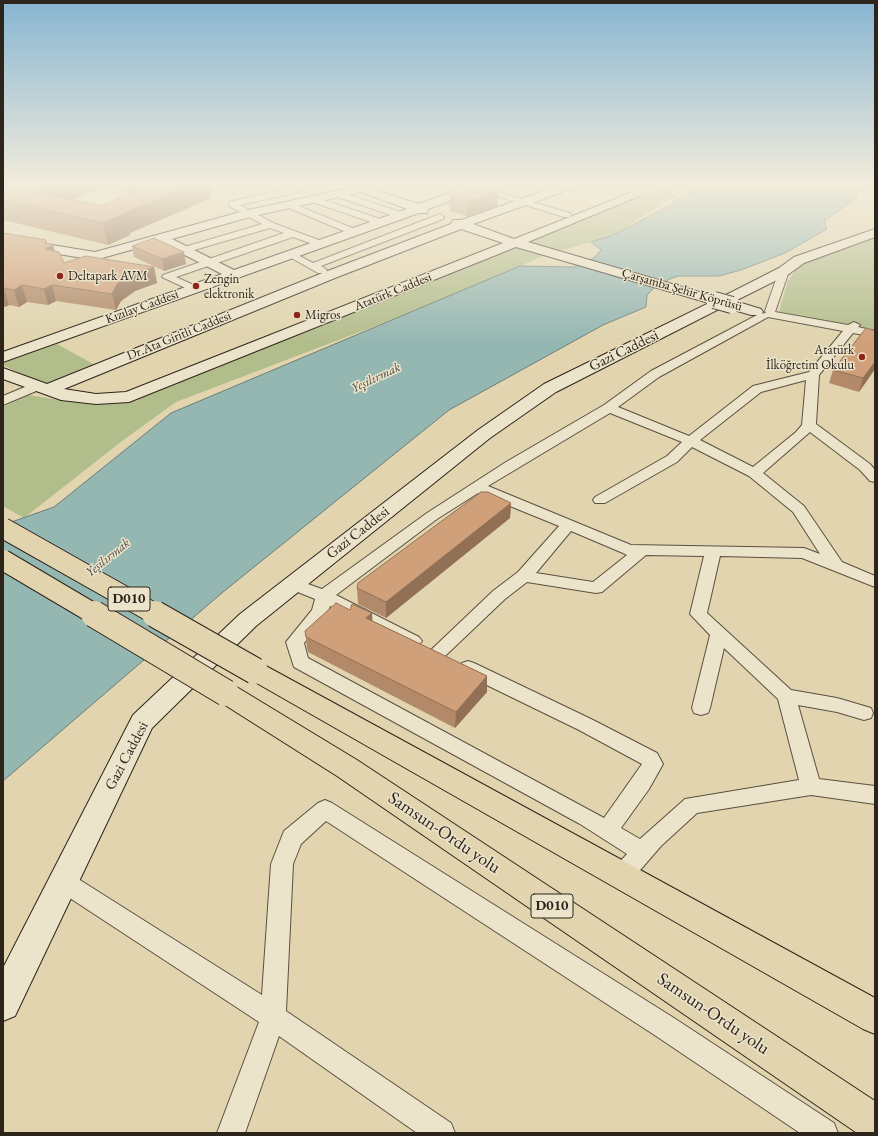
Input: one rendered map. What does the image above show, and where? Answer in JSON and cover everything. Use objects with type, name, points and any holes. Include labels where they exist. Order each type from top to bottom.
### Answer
[{"type":"highway","name":"D010","points":[[3,528],[255,671],[875,1017]]},
{"type":"highway","name":"Samsun-Ordu yolu","points":[[3,560],[226,693],[347,768],[875,1123]]},
{"type":"street","points":[[3,241],[95,256],[168,236]]},
{"type":"street","points":[[184,250],[232,236]]},
{"type":"street","points":[[194,289],[168,277],[285,236]]},
{"type":"street","points":[[297,236],[321,244]]},
{"type":"street","name":"Kızılay Caddesi","points":[[3,358],[343,236]]},
{"type":"street","points":[[313,266],[391,236]]},
{"type":"street","name":"Dr.Ata Giritli Caddesi","points":[[43,388],[431,236]]},
{"type":"street","name":"Çarşamba Şehir Köprüsü","points":[[495,236],[714,300],[764,313]]},
{"type":"street","name":"Atatürk Caddesi","points":[[512,242],[524,236]]},
{"type":"street","name":"Atatürk Caddesi","points":[[3,373],[67,396],[96,399],[129,397],[528,236]]},
{"type":"street","name":"Gazi Caddesi","points":[[3,1004],[142,722],[248,620],[484,434],[550,388],[778,275],[799,260],[867,236]]},
{"type":"street","points":[[161,238],[234,275]]},
{"type":"street","points":[[291,255],[330,275]]},
{"type":"street","points":[[764,313],[778,275]]},
{"type":"street","points":[[642,852],[607,830],[300,662],[295,642],[320,612],[324,596],[432,516],[477,487],[609,408],[655,374],[764,313],[852,328],[875,334]]},
{"type":"street","points":[[852,328],[875,329]]},
{"type":"street","points":[[754,473],[801,435],[809,425],[813,375],[852,328]]},
{"type":"street","points":[[600,500],[672,459],[691,440],[757,390],[813,375]]},
{"type":"street","points":[[3,401],[43,388]]},
{"type":"street","points":[[609,408],[691,440],[754,473],[799,510],[836,566]]},
{"type":"street","points":[[809,425],[870,465],[875,478]]},
{"type":"street","points":[[477,487],[629,550],[804,553],[875,582]]},
{"type":"street","points":[[438,653],[499,595],[524,576],[568,525]]},
{"type":"street","points":[[524,576],[596,588],[643,550]]},
{"type":"street","points":[[713,551],[698,614],[786,696],[811,787]]},
{"type":"street","points":[[294,584],[324,596],[579,722],[650,759],[652,764],[642,783],[607,830]]},
{"type":"street","points":[[701,708],[719,633]]},
{"type":"street","points":[[786,696],[837,705],[864,713]]},
{"type":"street","points":[[621,876],[653,839],[692,805],[811,787],[861,792],[875,795]]},
{"type":"street","points":[[231,1133],[273,1017],[282,864],[292,838],[325,809],[665,1027],[824,1133]]},
{"type":"street","points":[[64,882],[273,1017],[441,1133]]},
{"type":"green space","points":[[538,236],[611,236],[540,257],[467,291],[176,402],[122,441],[24,518],[3,506],[3,407],[29,395],[65,401],[105,403]]},
{"type":"green space","points":[[875,237],[875,331],[779,312],[788,280],[800,265],[812,258]]},
{"type":"green space","points":[[57,344],[97,366],[47,384],[40,383],[3,365],[3,363]]},
{"type":"water","name":"Yeşilırmak","points":[[611,236],[815,236],[785,253],[741,270],[719,276],[678,276],[670,279],[654,288],[647,295],[646,307],[603,325],[449,410],[223,592],[3,781],[3,525],[54,507],[171,413],[520,266],[574,267],[585,263],[595,257],[601,250],[591,242]]},
{"type":"building","points":[[3,236],[22,236],[46,240],[45,243],[53,245],[45,249],[59,252],[64,263],[86,256],[154,267],[131,275],[117,284],[112,294],[52,285],[44,289],[22,285],[14,290],[3,289]]},
{"type":"building","points":[[154,238],[184,252],[162,259],[132,246]]},
{"type":"building","name":"Atatürk İlköğretim Okulu","points":[[866,328],[875,331],[875,362],[863,378],[833,370]]},
{"type":"building","points":[[481,492],[488,492],[511,503],[386,602],[357,588],[358,583]]},
{"type":"building","points":[[336,603],[350,610],[352,604],[372,613],[366,618],[487,676],[456,712],[306,637],[305,631]]},
{"type":"place","name":"Deltapark AVM","points":[[60,276]]},
{"type":"place","name":"Zengin elektronik","points":[[196,286]]},
{"type":"place","name":"Migros","points":[[297,315]]},
{"type":"place","name":"Atatürk İlköğretim Okulu","points":[[862,357]]}]
